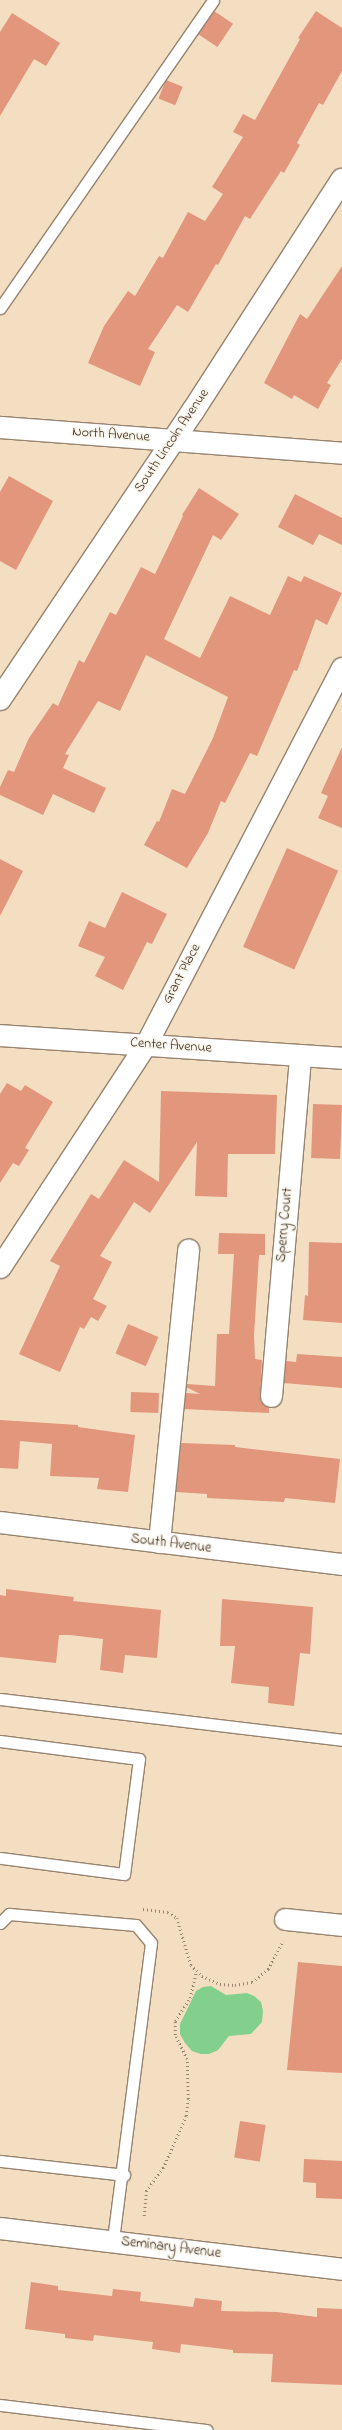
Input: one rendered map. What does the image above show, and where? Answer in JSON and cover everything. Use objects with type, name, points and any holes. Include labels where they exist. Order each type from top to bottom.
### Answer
[{"type":"street","name":"South Lincoln Avenue","points":[[0,699],[173,440],[342,180]]},
{"type":"street","name":"North Avenue","points":[[0,427],[342,453]]},
{"type":"street","name":"Grant Place","points":[[0,1267],[146,1044],[342,668]]},
{"type":"street","name":"Center Avenue","points":[[0,1035],[342,1058]]},
{"type":"street","name":"Sperry Court","points":[[270,1396],[300,1055]]},
{"type":"street","points":[[159,1542],[188,1249]]},
{"type":"street","name":"South Avenue","points":[[0,1522],[342,1564]]},
{"type":"street","points":[[286,1919],[342,1925]]},
{"type":"street","name":"Seminary Avenue","points":[[0,2228],[342,2269]]},
{"type":"lane","points":[[0,308],[213,0]]},
{"type":"lane","points":[[0,1700],[342,1740]]},
{"type":"lane","points":[[0,1741],[139,1759],[124,1874],[0,1858]]},
{"type":"lane","points":[[0,1923],[9,1914],[136,1925],[151,1944],[124,2175],[113,2241]]},
{"type":"lane","points":[[0,2161],[124,2175]]},
{"type":"lane","points":[[0,2406],[206,2430]]},
{"type":"path","points":[[136,1909],[168,1912],[177,1918],[184,1948],[196,1970],[202,1976],[220,1984],[235,1985],[252,1982],[268,1969],[282,1941],[289,1941]]},
{"type":"path","points":[[144,2216],[146,2191],[163,2168],[186,2116],[188,2099],[187,2059],[175,2035],[175,2021],[190,1998],[196,1970]]},
{"type":"green space","points":[[211,1986],[226,1995],[247,1993],[254,1996],[261,2002],[263,2011],[262,2022],[251,2034],[229,2036],[218,2050],[209,2054],[201,2054],[192,2051],[185,2043],[180,2034],[180,2024],[196,1991],[203,1987]]},
{"type":"building","points":[[214,11],[233,24],[217,47],[198,34]]},
{"type":"building","points":[[316,11],[342,28],[342,71],[323,105],[319,103],[297,143],[300,145],[284,173],[281,171],[250,219],[245,216],[218,265],[216,264],[188,312],[177,305],[148,349],[155,352],[140,386],[88,363],[104,326],[128,291],[135,296],[159,256],[163,258],[188,212],[205,221],[223,194],[212,187],[243,137],[233,132],[243,114],[255,120],[300,39],[298,38]]},
{"type":"building","points":[[12,13],[60,43],[46,66],[34,59],[0,116],[0,32]]},
{"type":"building","points":[[166,80],[183,87],[175,105],[159,99]]},
{"type":"building","points":[[342,266],[342,359],[327,383],[331,385],[318,409],[294,395],[292,399],[264,383],[300,314],[307,319]]},
{"type":"building","points":[[9,476],[53,501],[16,570],[0,561],[0,492]]},
{"type":"building","points":[[199,488],[239,514],[221,540],[213,535],[164,639],[200,658],[230,596],[270,615],[288,576],[301,582],[304,576],[342,593],[327,625],[316,619],[297,671],[294,670],[257,756],[250,753],[225,803],[221,801],[208,833],[187,868],[144,845],[157,821],[159,822],[172,789],[185,794],[213,738],[228,697],[146,655],[120,711],[98,701],[65,754],[69,755],[63,768],[106,788],[94,813],[53,794],[43,815],[0,795],[0,787],[8,770],[14,772],[29,738],[53,703],[58,706],[79,660],[84,663],[110,612],[116,615],[141,567],[155,574],[183,516],[182,515]]},
{"type":"building","points":[[295,494],[342,518],[342,545],[319,534],[313,545],[278,527]]},
{"type":"building","points":[[342,747],[342,828],[318,818],[328,796],[321,793]]},
{"type":"building","points":[[287,848],[338,871],[294,969],[243,947]]},
{"type":"building","points":[[0,859],[23,871],[0,916]]},
{"type":"building","points":[[122,892],[167,914],[152,944],[147,942],[123,990],[95,976],[105,957],[78,946],[89,921],[105,928]]},
{"type":"building","points":[[7,1083],[21,1091],[25,1085],[53,1102],[25,1148],[29,1150],[19,1166],[13,1163],[0,1183],[0,1094]]},
{"type":"building","points":[[161,1091],[277,1095],[275,1154],[228,1154],[227,1197],[195,1196],[197,1142],[150,1213],[134,1202],[100,1256],[112,1262],[93,1299],[107,1306],[98,1321],[91,1317],[84,1329],[80,1327],[60,1372],[19,1354],[60,1266],[50,1261],[91,1194],[99,1199],[124,1160],[159,1182]]},
{"type":"building","points":[[313,1104],[342,1105],[340,1159],[311,1158]]},
{"type":"building","points":[[219,1233],[265,1234],[265,1255],[259,1255],[254,1335],[255,1359],[262,1360],[260,1401],[269,1408],[269,1413],[184,1409],[186,1393],[200,1394],[186,1387],[187,1384],[215,1386],[217,1334],[229,1334],[234,1254],[218,1254]]},
{"type":"building","points":[[309,1242],[342,1243],[342,1323],[303,1320],[305,1295],[308,1296]]},
{"type":"building","points":[[128,1324],[158,1337],[146,1366],[115,1353]]},
{"type":"building","points":[[297,1354],[342,1357],[342,1388],[284,1383],[286,1361],[296,1362]]},
{"type":"building","points":[[131,1392],[159,1393],[158,1413],[130,1412]]},
{"type":"building","points":[[0,1420],[78,1425],[78,1427],[135,1435],[128,1492],[97,1489],[99,1478],[50,1476],[52,1444],[20,1441],[18,1469],[0,1468]]},
{"type":"building","points":[[181,1443],[235,1445],[235,1447],[340,1459],[335,1503],[285,1498],[284,1502],[207,1498],[207,1494],[176,1492]]},
{"type":"building","points":[[6,1589],[74,1597],[73,1601],[161,1610],[157,1658],[125,1655],[123,1673],[100,1670],[103,1639],[70,1635],[59,1635],[56,1663],[0,1657],[0,1595],[6,1596]]},
{"type":"building","points":[[222,1599],[313,1607],[310,1654],[300,1653],[294,1706],[268,1703],[269,1687],[231,1683],[235,1646],[220,1646]]},
{"type":"building","points":[[298,1962],[342,1966],[342,2073],[287,2070]]},
{"type":"building","points":[[240,2121],[266,2125],[260,2162],[234,2158]]},
{"type":"building","points":[[304,2159],[342,2161],[342,2199],[316,2198],[316,2183],[303,2182]]},
{"type":"building","points":[[31,2282],[58,2286],[58,2290],[112,2296],[113,2289],[141,2292],[140,2301],[193,2307],[195,2298],[222,2301],[221,2311],[277,2312],[317,2317],[317,2308],[342,2309],[342,2385],[271,2382],[273,2354],[233,2353],[233,2350],[181,2344],[180,2353],[152,2349],[153,2342],[94,2335],[93,2341],[65,2338],[65,2334],[25,2329]]}]
